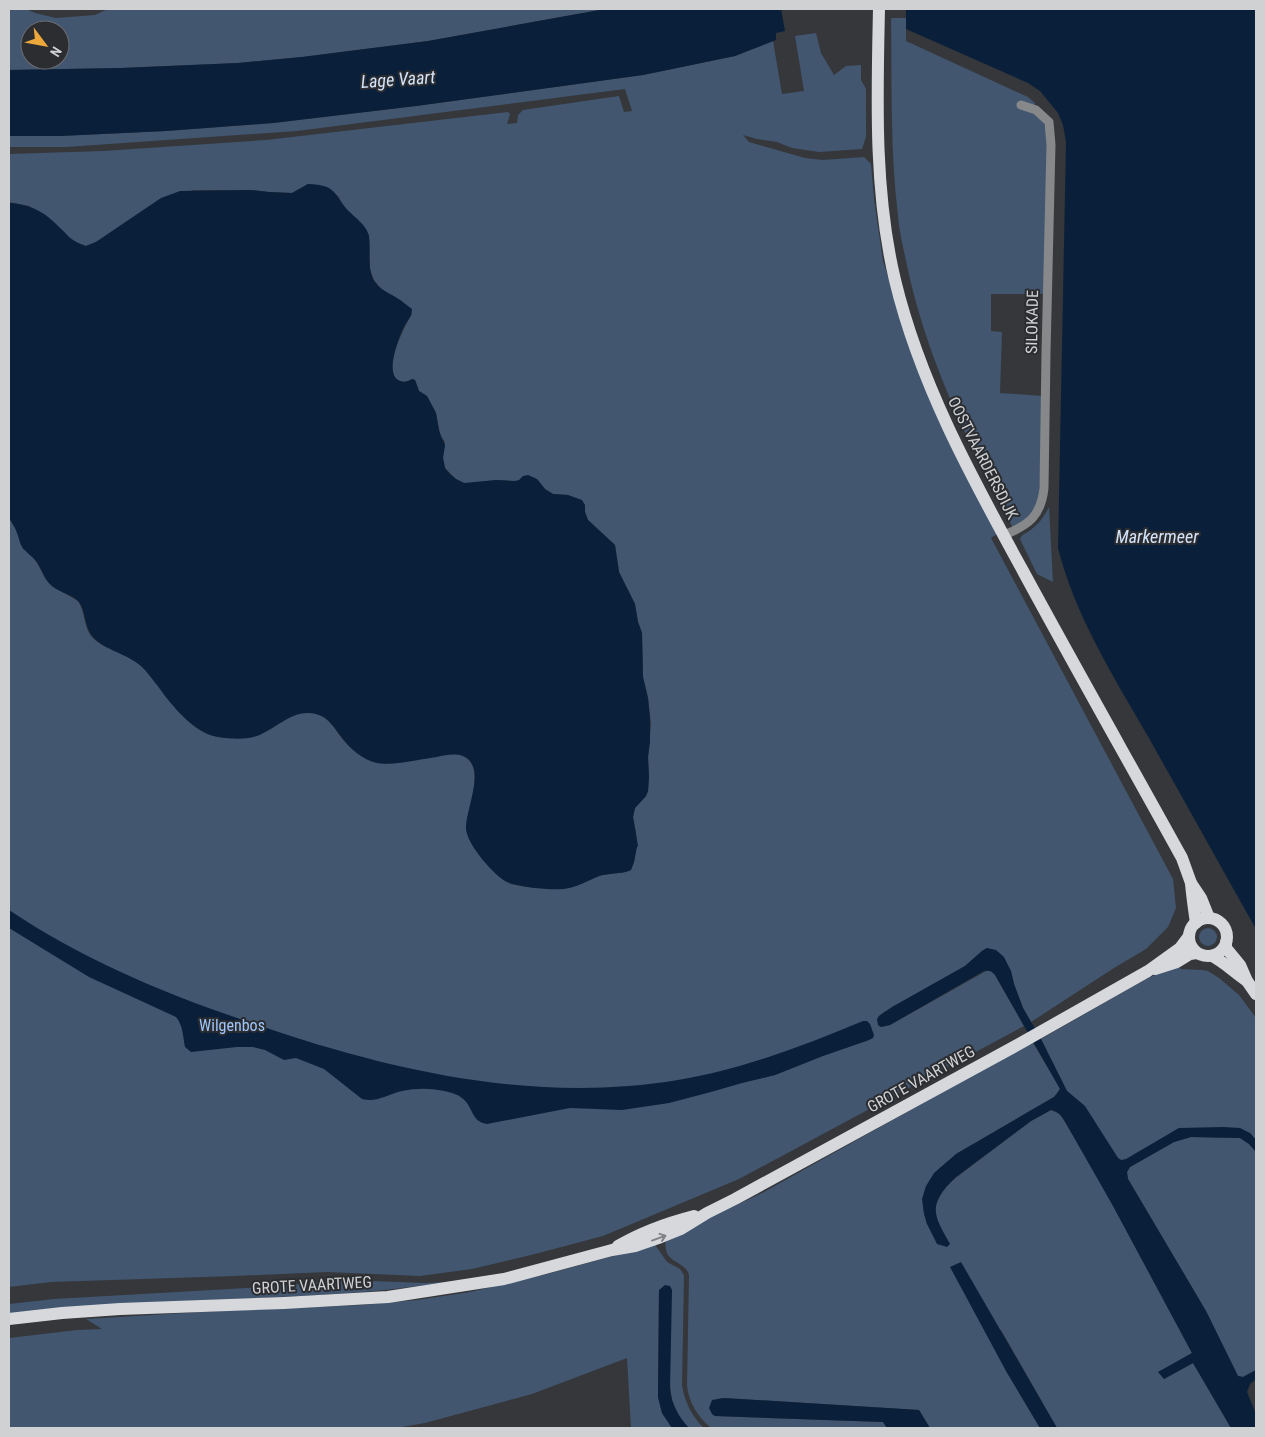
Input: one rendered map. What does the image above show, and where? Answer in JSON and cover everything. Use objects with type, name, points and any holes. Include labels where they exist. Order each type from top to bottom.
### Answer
[{"type":"main road","name":"OOSTVAARDERSDIJK","points":[[879,9],[878,152],[883,212],[895,280],[921,366],[940,412],[974,481],[1182,858],[1191,883],[1196,923]]},
{"type":"main road","name":"OOSTVAARDERSDIJK","points":[[1191,883],[1202,898],[1209,918]]},
{"type":"main road","points":[[1246,980],[1219,960],[1212,956],[1197,953],[1192,948],[1189,936],[1192,927],[1196,923],[1209,918],[1223,926],[1226,948],[1240,965],[1246,980],[1256,994]]},
{"type":"main road","name":"GROTE VAARTWEG","points":[[9,1319],[62,1313],[388,1297],[504,1279],[661,1238],[735,1200],[1148,971],[1180,948],[1189,936]]},
{"type":"main road","points":[[1212,956],[1219,952],[1226,942]]},
{"type":"main road","name":"GROTE VAARTWEG","points":[[1148,971],[1177,962],[1190,954],[1197,953]]},
{"type":"street","name":"SILOKADE","points":[[1004,535],[1025,525],[1036,515],[1042,502],[1044,488],[1051,145],[1048,122],[1036,110],[1021,105]]},
{"type":"green space","points":[[9,9],[26,9],[56,18],[95,15],[108,9],[605,9],[428,41],[302,57],[238,63],[121,68],[70,69],[70,20],[20,20],[20,70],[9,70]]},
{"type":"green space","points":[[891,18],[906,18],[906,41],[1028,97],[1035,103],[1033,113],[1038,115],[1044,123],[1049,140],[1046,294],[991,294],[991,331],[1002,332],[1000,393],[1043,396],[1039,503],[1029,517],[1013,528],[950,398],[914,297],[900,233],[895,191]]},
{"type":"green space","name":"Wilgenbos","points":[[816,33],[821,53],[834,75],[846,66],[861,65],[861,80],[866,89],[866,137],[862,149],[819,152],[792,148],[777,142],[743,135],[749,142],[805,158],[823,160],[864,157],[871,164],[883,261],[892,288],[997,534],[991,538],[1173,879],[1176,908],[1168,927],[1146,949],[1031,1022],[1023,1008],[1011,971],[987,948],[965,966],[884,1012],[879,1016],[881,1027],[890,1025],[988,970],[992,971],[995,975],[1024,1026],[739,1179],[603,1236],[472,1269],[420,1276],[327,1272],[51,1282],[9,1287],[9,518],[16,529],[23,549],[30,553],[48,582],[78,601],[91,636],[101,644],[136,662],[146,671],[184,717],[206,733],[219,737],[253,735],[269,730],[290,717],[305,712],[314,713],[327,720],[353,750],[372,762],[398,763],[445,754],[463,756],[470,762],[474,770],[475,780],[467,822],[468,835],[475,849],[488,865],[501,878],[511,884],[560,889],[571,887],[603,875],[631,870],[637,843],[633,817],[635,808],[648,791],[648,757],[651,724],[643,677],[642,633],[635,604],[619,572],[615,545],[588,520],[585,505],[568,495],[553,494],[545,489],[537,479],[464,483],[456,479],[445,468],[443,458],[445,444],[441,438],[436,413],[427,396],[419,391],[415,380],[402,382],[398,380],[394,375],[392,367],[396,347],[412,314],[402,301],[382,290],[374,280],[370,269],[369,235],[344,207],[338,196],[308,184],[292,193],[251,190],[193,190],[148,207],[96,242],[86,246],[72,241],[65,233],[29,206],[9,202],[9,154],[103,151],[266,140],[508,112],[510,114],[507,124],[517,123],[518,115],[523,110],[619,96],[624,112],[632,111],[625,89],[297,131],[66,147],[9,147],[9,136],[60,136],[166,131],[273,123],[416,106],[643,75],[735,56],[773,41],[782,94],[804,91],[795,36]],"holes":[[[869,1040],[775,1075],[739,1083],[741,1066],[795,1049]]]},
{"type":"green space","points":[[1049,507],[1053,582],[1037,574],[1020,539],[1038,523]]},
{"type":"green space","points":[[1208,928],[1216,933],[1217,937],[1212,945],[1208,946],[1200,941],[1199,937],[1204,929]]},
{"type":"green space","points":[[1178,967],[1181,969],[1208,971],[1219,978],[1239,995],[1256,1018],[1256,1140],[1250,1133],[1179,1128],[1126,1160],[1121,1160],[1080,1102],[1067,1091],[1041,1039],[1146,979],[1163,971]]},
{"type":"green space","points":[[1033,1043],[1060,1088],[1058,1092],[1054,1097],[956,1154],[923,1208],[927,1224],[950,1244],[937,1220],[936,1213],[938,1200],[949,1183],[1031,1121],[1051,1110],[1060,1114],[1088,1159],[1192,1353],[1159,1372],[1164,1379],[1193,1363],[1231,1428],[1057,1428],[1001,1330],[1006,1371],[1040,1428],[930,1428],[919,1410],[724,1398],[717,1399],[712,1414],[715,1416],[883,1422],[887,1428],[711,1428],[695,1409],[687,1386],[689,1275],[683,1266],[668,1255],[665,1239],[764,1192]]},
{"type":"green space","points":[[1191,1137],[1240,1138],[1256,1152],[1256,1370],[1243,1377],[1238,1376],[1206,1311],[1128,1179],[1127,1172],[1130,1167],[1174,1142]]},
{"type":"green space","points":[[654,1243],[667,1262],[680,1269],[684,1275],[682,1386],[690,1409],[704,1428],[689,1428],[681,1420],[672,1401],[659,1290],[658,1397],[662,1413],[672,1428],[631,1428],[627,1358],[532,1394],[425,1423],[396,1428],[9,1428],[9,1338],[102,1329],[86,1319],[361,1305],[417,1300],[470,1292],[547,1274],[636,1250]]},
{"type":"green space","points":[[342,1280],[446,1282],[347,1293],[160,1302],[9,1315],[9,1304],[54,1299],[265,1287]]},
{"type":"water","name":"Lage Vaart","points":[[605,9],[781,9],[785,31],[776,33],[776,40],[735,56],[643,75],[416,106],[273,123],[166,131],[60,136],[9,136],[9,70],[70,70],[238,63],[428,41]]},
{"type":"water","name":"Markermeer","points":[[906,9],[1256,9],[1256,929],[1096,644],[1074,597],[1058,548],[1066,142],[1063,125],[1058,113],[1040,91],[1028,83],[906,29]]},
{"type":"water","points":[[308,184],[320,185],[330,189],[363,225],[369,237],[371,274],[375,283],[412,309],[396,346],[393,362],[394,376],[398,380],[405,382],[412,379],[415,380],[419,391],[427,396],[436,413],[439,431],[445,445],[443,458],[445,468],[450,474],[464,483],[496,480],[515,481],[528,475],[537,479],[545,489],[553,494],[568,495],[582,500],[588,520],[615,545],[619,572],[635,604],[642,633],[643,677],[650,719],[648,791],[635,808],[633,817],[638,846],[634,862],[629,871],[599,876],[577,886],[563,889],[526,887],[512,884],[502,879],[476,851],[466,829],[475,778],[474,769],[470,761],[463,756],[450,755],[399,763],[377,763],[352,749],[324,717],[308,713],[292,716],[264,733],[247,738],[218,737],[200,730],[176,709],[141,666],[103,645],[93,637],[78,601],[52,586],[45,578],[36,561],[21,545],[9,518],[9,203],[28,206],[39,211],[50,218],[72,239],[86,246],[96,242],[161,198],[180,191],[251,190],[292,193]]},
{"type":"water","points":[[9,910],[95,960],[186,1000],[354,1055],[407,1068],[461,1078],[514,1085],[569,1088],[623,1086],[678,1080],[726,1070],[795,1048],[863,1021],[867,1021],[870,1024],[874,1035],[869,1040],[775,1075],[669,1103],[622,1110],[570,1108],[487,1124],[475,1117],[469,1105],[462,1098],[449,1092],[413,1089],[397,1092],[378,1099],[367,1100],[362,1099],[324,1069],[296,1058],[284,1060],[265,1050],[253,1047],[191,1052],[185,1047],[181,1027],[176,1017],[89,977],[9,928]]},
{"type":"water","points":[[987,948],[996,950],[1004,957],[1011,971],[1023,1008],[1067,1091],[1085,1106],[1118,1158],[1121,1160],[1126,1159],[1179,1128],[1240,1128],[1250,1133],[1256,1140],[1256,1152],[1240,1138],[1191,1137],[1174,1142],[1130,1167],[1127,1172],[1128,1179],[1206,1311],[1238,1376],[1243,1377],[1256,1370],[1256,1379],[1250,1384],[1247,1392],[1256,1414],[1256,1428],[1231,1428],[1193,1363],[1164,1379],[1158,1372],[1192,1353],[1113,1206],[1064,1120],[1057,1112],[1051,1110],[1031,1121],[956,1177],[947,1186],[937,1202],[936,1209],[939,1224],[950,1244],[947,1247],[937,1244],[927,1224],[922,1199],[926,1186],[934,1173],[956,1154],[1054,1097],[1060,1089],[995,975],[990,971],[984,971],[890,1025],[881,1027],[878,1025],[877,1019],[892,1007],[965,966]]},
{"type":"water","points":[[961,1262],[1057,1428],[1040,1428],[1006,1371],[950,1267]]},
{"type":"water","points":[[665,1285],[670,1286],[672,1290],[671,1395],[676,1410],[689,1428],[672,1428],[662,1413],[658,1397],[659,1290]]},
{"type":"water","points":[[724,1398],[919,1410],[930,1428],[887,1428],[883,1422],[715,1416],[709,1408],[712,1400]]}]
